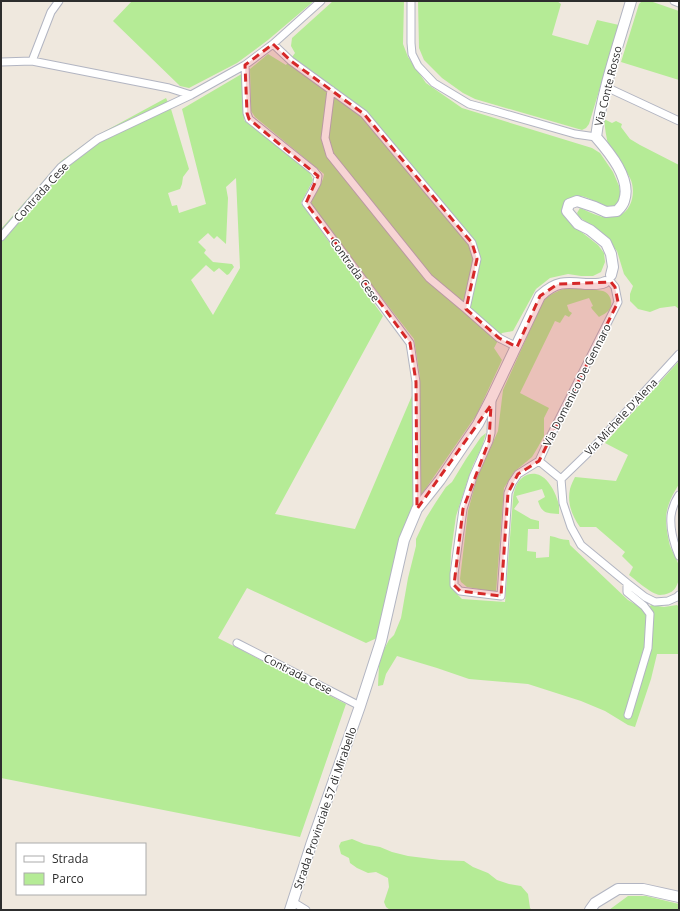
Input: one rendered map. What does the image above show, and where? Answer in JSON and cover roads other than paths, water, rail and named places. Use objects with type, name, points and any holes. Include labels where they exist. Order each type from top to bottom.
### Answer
[{"type":"street","points":[[32,61],[51,12],[60,1]]},
{"type":"street","name":"Contrada Cese","points":[[1,237],[61,167],[98,139],[191,95],[245,65],[273,44],[321,1]]},
{"type":"street","points":[[411,1],[410,43],[412,54],[418,66],[434,83],[469,104],[575,134],[596,137]]},
{"type":"street","name":"Via Conte Rosso","points":[[609,280],[613,267],[612,254],[606,243],[590,230],[578,224],[567,211],[569,204],[577,201],[606,212],[617,211],[624,202],[626,195],[623,176],[596,137],[599,115],[606,87],[632,1]]},
{"type":"street","points":[[674,1],[679,3]]},
{"type":"street","points":[[273,44],[291,61],[364,114],[472,243],[477,259],[466,309]]},
{"type":"street","points":[[1,62],[32,61],[168,88],[191,95]]},
{"type":"street","name":"Contrada Cese","points":[[245,65],[247,113],[249,118],[314,171],[318,176],[317,183],[306,203],[410,343],[416,382],[417,509]]},
{"type":"street","points":[[606,87],[679,122]]},
{"type":"street","points":[[331,90],[325,138],[330,155],[430,278],[499,338],[516,347]]},
{"type":"street","name":"Strada Provinciale 57 di Mirabello","points":[[291,906],[381,641],[404,540],[417,509],[440,480],[478,424],[540,296],[549,288],[564,282],[596,285],[609,280]]},
{"type":"street","name":"Via Domenico De Gennaro","points":[[539,461],[618,302],[615,287],[609,280]]},
{"type":"street","name":"Via Michele D'Alena","points":[[561,479],[592,450],[679,354]]},
{"type":"street","points":[[492,397],[491,433],[489,441],[473,477],[463,509],[454,574],[454,585],[460,591],[501,596],[508,493],[518,474],[539,461],[561,479],[563,503],[571,526],[581,545],[645,597],[655,602],[668,602],[679,595]]},
{"type":"street","points":[[679,495],[671,515],[676,529],[676,549],[679,556]]},
{"type":"street","points":[[627,583],[627,592],[644,606],[650,614],[648,648],[628,715]]},
{"type":"street","name":"Contrada Cese","points":[[237,643],[360,706]]},
{"type":"street","points":[[590,910],[595,903],[618,889],[643,889],[679,897]]},
{"type":"street","points":[[291,906],[306,910]]}]
